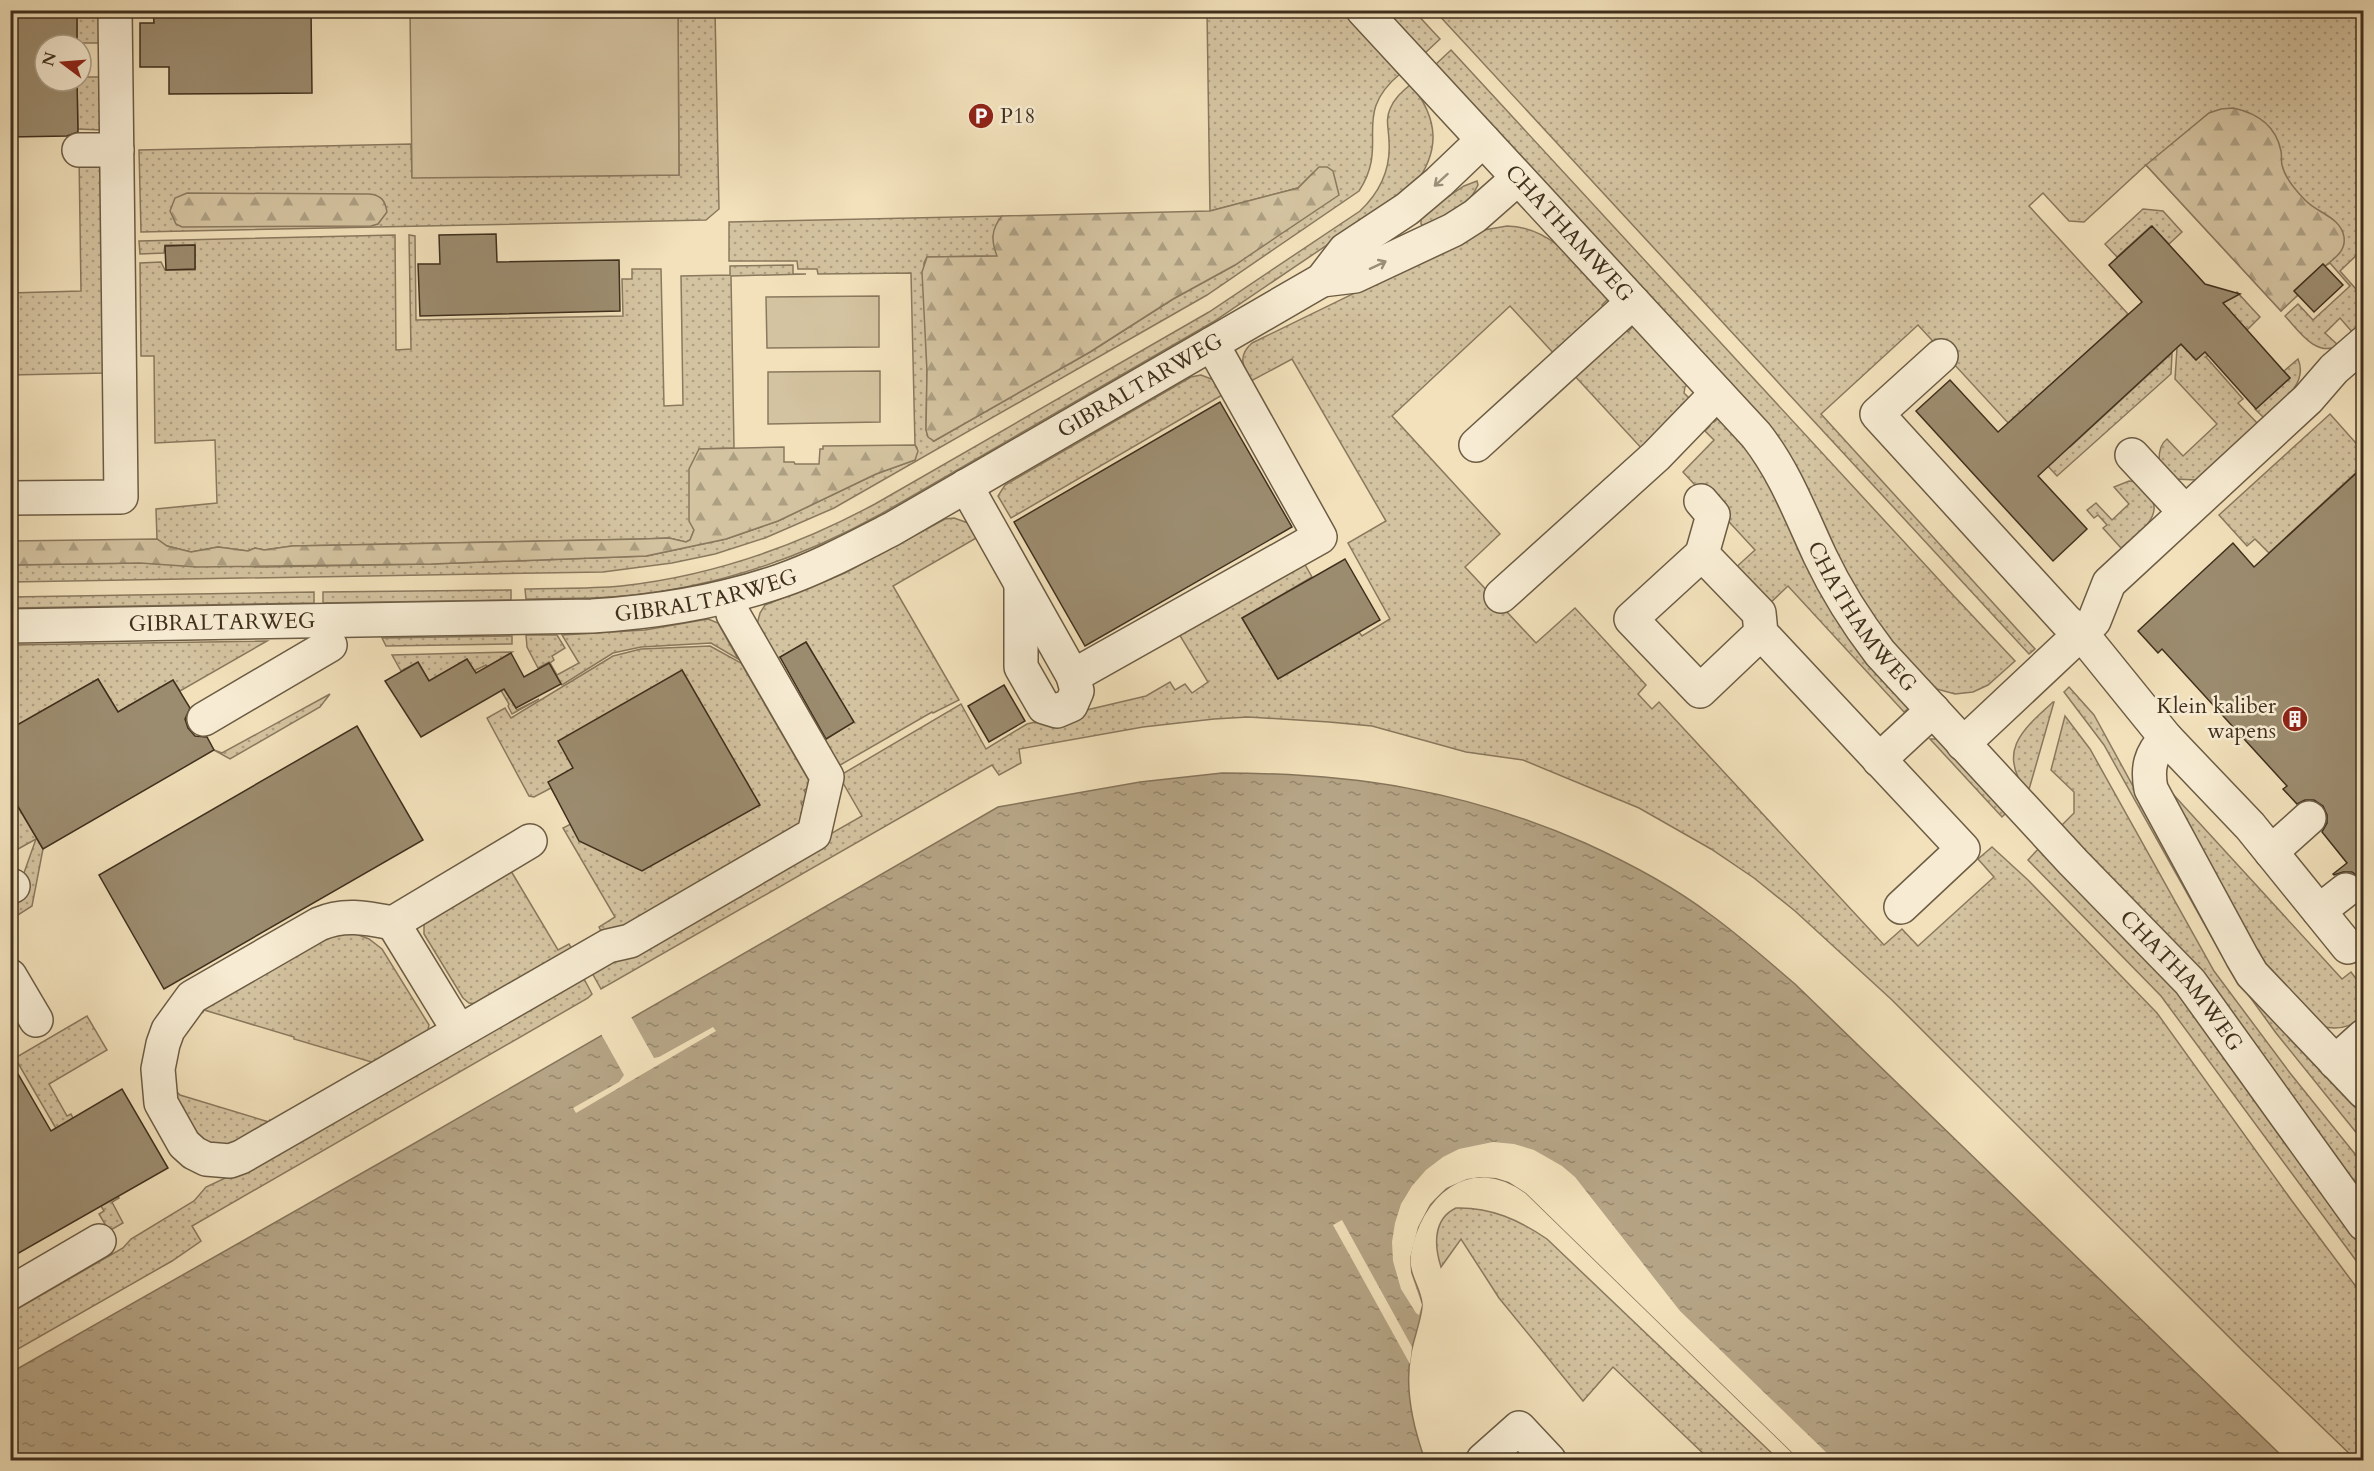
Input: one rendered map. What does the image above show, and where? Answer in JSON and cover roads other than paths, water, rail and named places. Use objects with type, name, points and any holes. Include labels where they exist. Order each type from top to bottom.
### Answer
[{"type":"street","points":[[10,498],[121,497],[115,10]]},
{"type":"street","name":"CHATHAMWEG","points":[[1363,10],[1756,435],[1794,496],[1834,582],[1863,631],[1880,653],[1963,744],[2073,862],[2190,982],[2364,1224]]},
{"type":"street","name":"GIBRALTARWEG","points":[[10,627],[592,616],[666,609],[729,596],[782,580],[832,559],[892,529],[1322,280],[1345,250],[1439,183],[1483,140]]},
{"type":"street","points":[[79,150],[117,150]]},
{"type":"street","name":"GIBRALTARWEG","points":[[1322,280],[1356,276],[1453,230],[1475,216],[1518,178]]},
{"type":"street","points":[[1476,445],[1633,302]]},
{"type":"street","points":[[1963,744],[2094,621],[2109,583],[2308,399],[2334,369],[2364,343]]},
{"type":"street","points":[[966,486],[1073,676],[1320,537],[1212,344]]},
{"type":"street","points":[[1941,356],[1877,414],[2066,621],[2081,633],[2166,738],[2250,826],[2348,947]]},
{"type":"street","points":[[1501,597],[1659,459],[1717,393]]},
{"type":"street","points":[[2132,454],[2185,512]]},
{"type":"street","points":[[1701,501],[1713,515],[1702,554],[1631,619],[1700,691],[1761,633]]},
{"type":"street","points":[[1702,554],[1759,613],[1761,633],[1963,849],[1901,907]]},
{"type":"street","points":[[530,841],[393,923],[366,918],[334,917],[192,997],[168,1030],[158,1068],[161,1103],[184,1144],[194,1153],[206,1159],[230,1161],[241,1156],[608,946],[630,941],[814,834],[827,777],[733,614],[729,596]]},
{"type":"street","points":[[204,719],[330,645]]},
{"type":"street","points":[[1879,760],[1933,710]]},
{"type":"street","points":[[2166,738],[2155,749],[2150,762],[2148,775],[2151,789],[2252,974],[2364,1092]]},
{"type":"street","points":[[2271,852],[2309,818]]},
{"type":"street","points":[[2319,910],[2346,890]]},
{"type":"street","points":[[393,923],[459,1031]]},
{"type":"street","points":[[10,976],[36,1020]]},
{"type":"street","points":[[2336,1062],[2364,1036]]},
{"type":"street","points":[[10,1293],[99,1241]]},
{"type":"street","points":[[1483,1461],[1519,1428],[1549,1461]]},
{"type":"water","points":[[1222,773],[1317,776],[1363,781],[1452,798],[1496,810],[1585,843],[1681,894],[1733,931],[1795,984],[2286,1460],[1800,1460],[1526,1193],[1505,1181],[1485,1177],[1467,1179],[1450,1187],[1436,1199],[1424,1215],[1415,1235],[1410,1256],[1411,1269],[1422,1304],[1411,1353],[1409,1394],[1413,1421],[1425,1460],[11,1460],[10,1373],[998,807],[1140,782]]},
{"type":"place","name":"P18","points":[[981,116]]},
{"type":"place","name":"Klein kaliber wapens","points":[[2295,719]]}]
